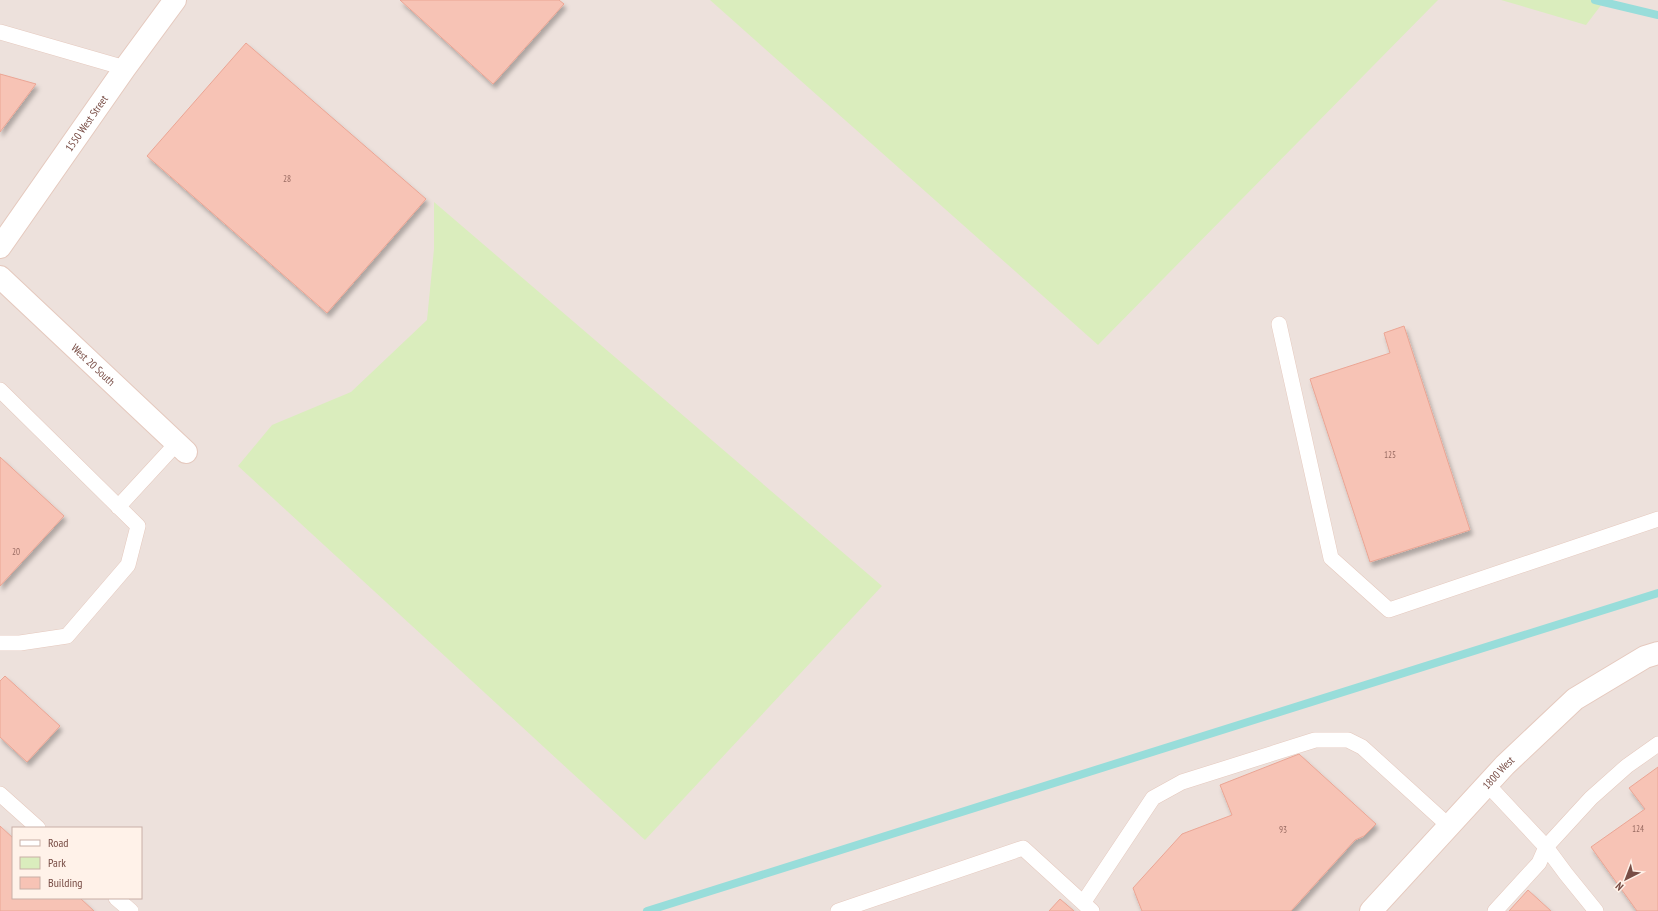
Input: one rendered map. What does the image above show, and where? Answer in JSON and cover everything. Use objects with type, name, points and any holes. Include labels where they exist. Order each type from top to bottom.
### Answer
[{"type":"street","name":"1550 West Street","points":[[0,247],[125,68],[169,1]]},
{"type":"street","name":"West 20 South","points":[[0,278],[181,448]]},
{"type":"street","name":"1800 West","points":[[1371,911],[1487,784],[1575,699],[1652,655]]},
{"type":"lane","points":[[0,32],[125,68]]},
{"type":"lane","points":[[1279,324],[1331,558],[1389,610],[1658,519]]},
{"type":"lane","points":[[0,390],[138,526],[128,565],[67,636],[20,643],[0,643]]},
{"type":"lane","points":[[118,507],[181,448]]},
{"type":"lane","points":[[838,911],[1023,848],[1088,907],[1153,798],[1182,782],[1315,740],[1348,740],[1362,747],[1449,826]]},
{"type":"lane","points":[[1495,911],[1539,863],[1546,847],[1591,798],[1627,766],[1658,744]]},
{"type":"lane","points":[[1487,784],[1546,847],[1596,911]]},
{"type":"lane","points":[[0,794],[37,827]]},
{"type":"lane","points":[[117,899],[130,911]]},
{"type":"shaded area","points":[[0,0],[1658,0],[1658,911],[0,911]]},
{"type":"green space","points":[[710,0],[1438,0],[1098,345]]},
{"type":"green space","points":[[1501,0],[1605,0],[1586,25]]},
{"type":"green space","points":[[434,202],[882,586],[645,840],[238,466],[272,425],[351,392],[427,320],[434,249]]},
{"type":"building","points":[[400,0],[559,0],[564,4],[493,84]]},
{"type":"building","points":[[246,43],[426,199],[327,313],[147,156]]},
{"type":"building","points":[[0,74],[36,84],[0,132]]},
{"type":"building","points":[[1404,326],[1470,530],[1370,562],[1310,379],[1390,353],[1384,333]]},
{"type":"building","points":[[0,457],[64,516],[0,586]]},
{"type":"building","points":[[5,676],[60,726],[27,762],[0,737],[0,681]]},
{"type":"building","points":[[1299,754],[1376,824],[1364,836],[1355,840],[1291,911],[1142,911],[1133,888],[1182,834],[1232,815],[1220,785]]},
{"type":"building","points":[[1658,767],[1658,911],[1637,911],[1591,847],[1645,809],[1629,788]]},
{"type":"building","points":[[0,826],[12,837],[12,899],[81,899],[94,911],[0,911]]},
{"type":"building","points":[[1528,890],[1551,911],[1509,911]]},
{"type":"building","points":[[1060,899],[1074,911],[1049,911]]},
{"type":"waterway","points":[[1595,0],[1658,15]]},
{"type":"waterway","points":[[647,911],[1658,593]]}]
